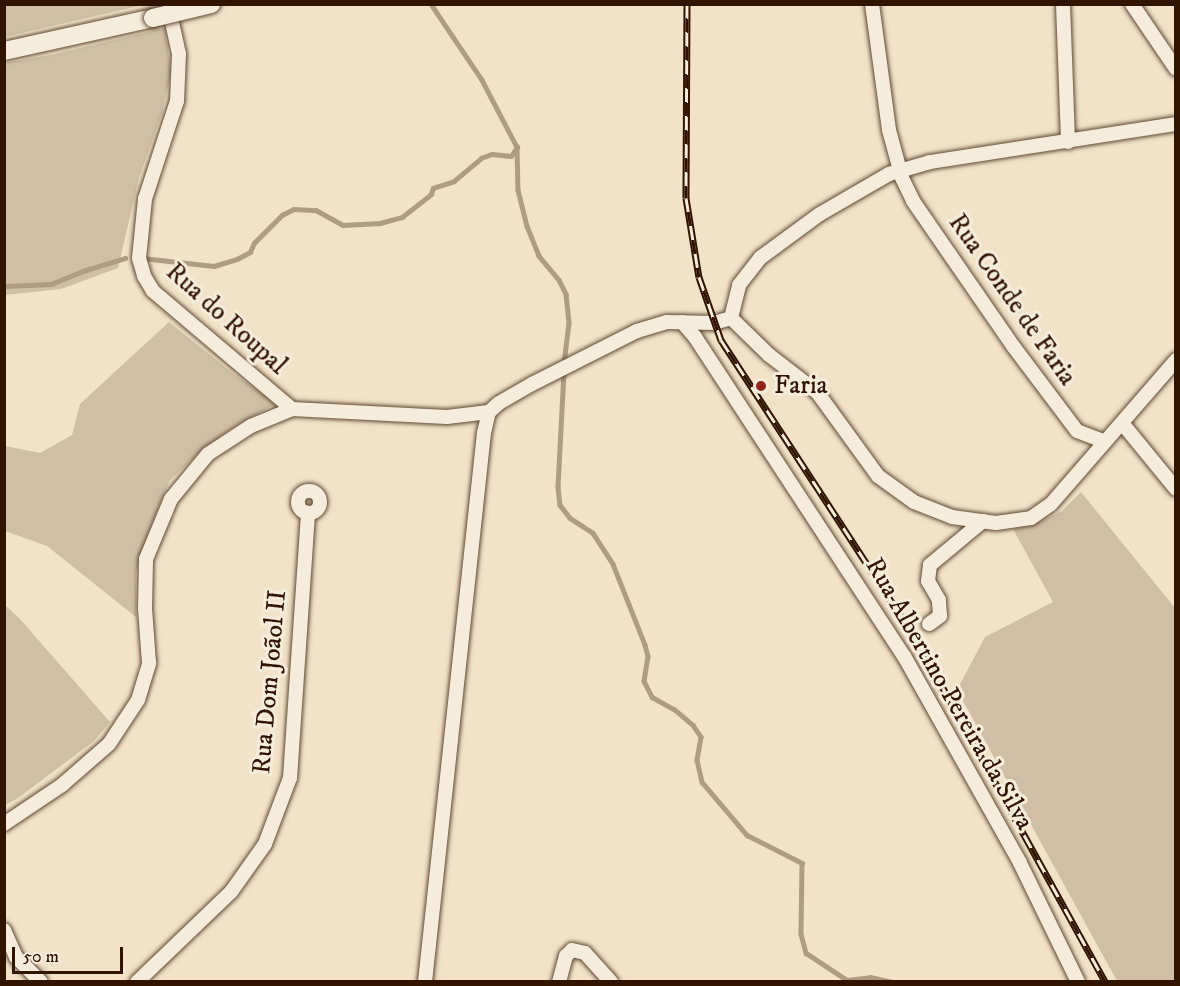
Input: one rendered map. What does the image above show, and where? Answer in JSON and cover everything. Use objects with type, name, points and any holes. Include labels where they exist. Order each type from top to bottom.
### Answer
[{"type":"street","name":"Rua do Roupal","points":[[168,4],[179,54],[177,101],[146,199],[140,258],[144,276],[153,291],[292,410]]},
{"type":"street","points":[[4,51],[211,4]]},
{"type":"street","name":"Rua Conde de Faria","points":[[872,4],[889,130],[900,169],[914,201],[1013,346],[1077,431],[1103,441]]},
{"type":"street","points":[[1063,4],[1068,142]]},
{"type":"street","points":[[1132,4],[1176,69]]},
{"type":"street","points":[[731,318],[739,285],[752,266],[772,247],[820,214],[900,169],[942,160],[1176,124]]},
{"type":"street","points":[[425,981],[484,433],[489,412],[499,403],[540,379],[637,331],[657,324],[714,323],[731,318]]},
{"type":"street","points":[[731,318],[769,354],[817,392],[878,476],[914,502],[952,517],[996,523],[1031,518],[1051,504],[1083,470],[1103,441],[1122,423],[1176,360]]},
{"type":"street","name":"Rua Albertino Pereira da Silva","points":[[682,322],[701,347],[904,656],[1020,863],[1078,981]]},
{"type":"street","points":[[4,824],[62,785],[109,744],[138,700],[149,663],[145,608],[146,559],[171,499],[208,454],[251,426],[292,410],[447,417],[489,412]]},
{"type":"street","points":[[1122,423],[1176,489]]},
{"type":"street","name":"Rua Dom Joãol II","points":[[137,981],[231,892],[265,844],[290,778],[308,513]]},
{"type":"street","points":[[929,624],[940,616],[939,600],[928,581],[930,565],[983,521]]},
{"type":"street","points":[[4,930],[16,957],[41,981]]},
{"type":"street","points":[[559,981],[566,956],[572,950],[585,953],[611,981]]},
{"type":"shaded area","points":[[5,4],[143,4],[143,5],[5,37]]},
{"type":"shaded area","points":[[165,28],[171,72],[162,113],[139,178],[118,268],[61,289],[5,295],[5,63],[55,54]]},
{"type":"shaded area","points":[[169,322],[235,375],[276,403],[229,430],[170,480],[136,572],[136,617],[47,546],[5,531],[5,446],[40,453],[72,435],[80,404]]},
{"type":"shaded area","points":[[1081,492],[1175,608],[1175,981],[1117,981],[957,690],[985,637],[1053,602],[1013,529],[1035,524],[1062,511]]},
{"type":"shaded area","points":[[5,605],[20,619],[110,722],[94,741],[18,798],[5,805]]},
{"type":"waterway","points":[[431,4],[482,80],[517,147],[518,190],[527,226],[539,256],[559,280],[566,294],[569,323],[564,364]]},
{"type":"waterway","points":[[142,258],[214,266],[237,259],[250,252],[254,243],[282,215],[294,209],[316,210],[343,225],[380,223],[402,217],[431,194],[433,188],[454,181],[481,158],[492,154],[511,156],[517,147]]},
{"type":"waterway","points":[[4,286],[51,284],[125,258]]},
{"type":"waterway","points":[[564,372],[558,487],[560,505],[570,518],[593,533],[613,564],[645,645],[648,656],[644,681],[652,697],[674,709],[693,725],[701,737],[697,760],[702,782],[747,835],[802,863],[801,934],[806,953],[847,980],[870,977],[893,982]]},
{"type":"railway","points":[[687,4],[686,198],[699,277],[721,340],[916,639],[1105,982]]},
{"type":"place","name":"Faria","points":[[761,386]]}]
